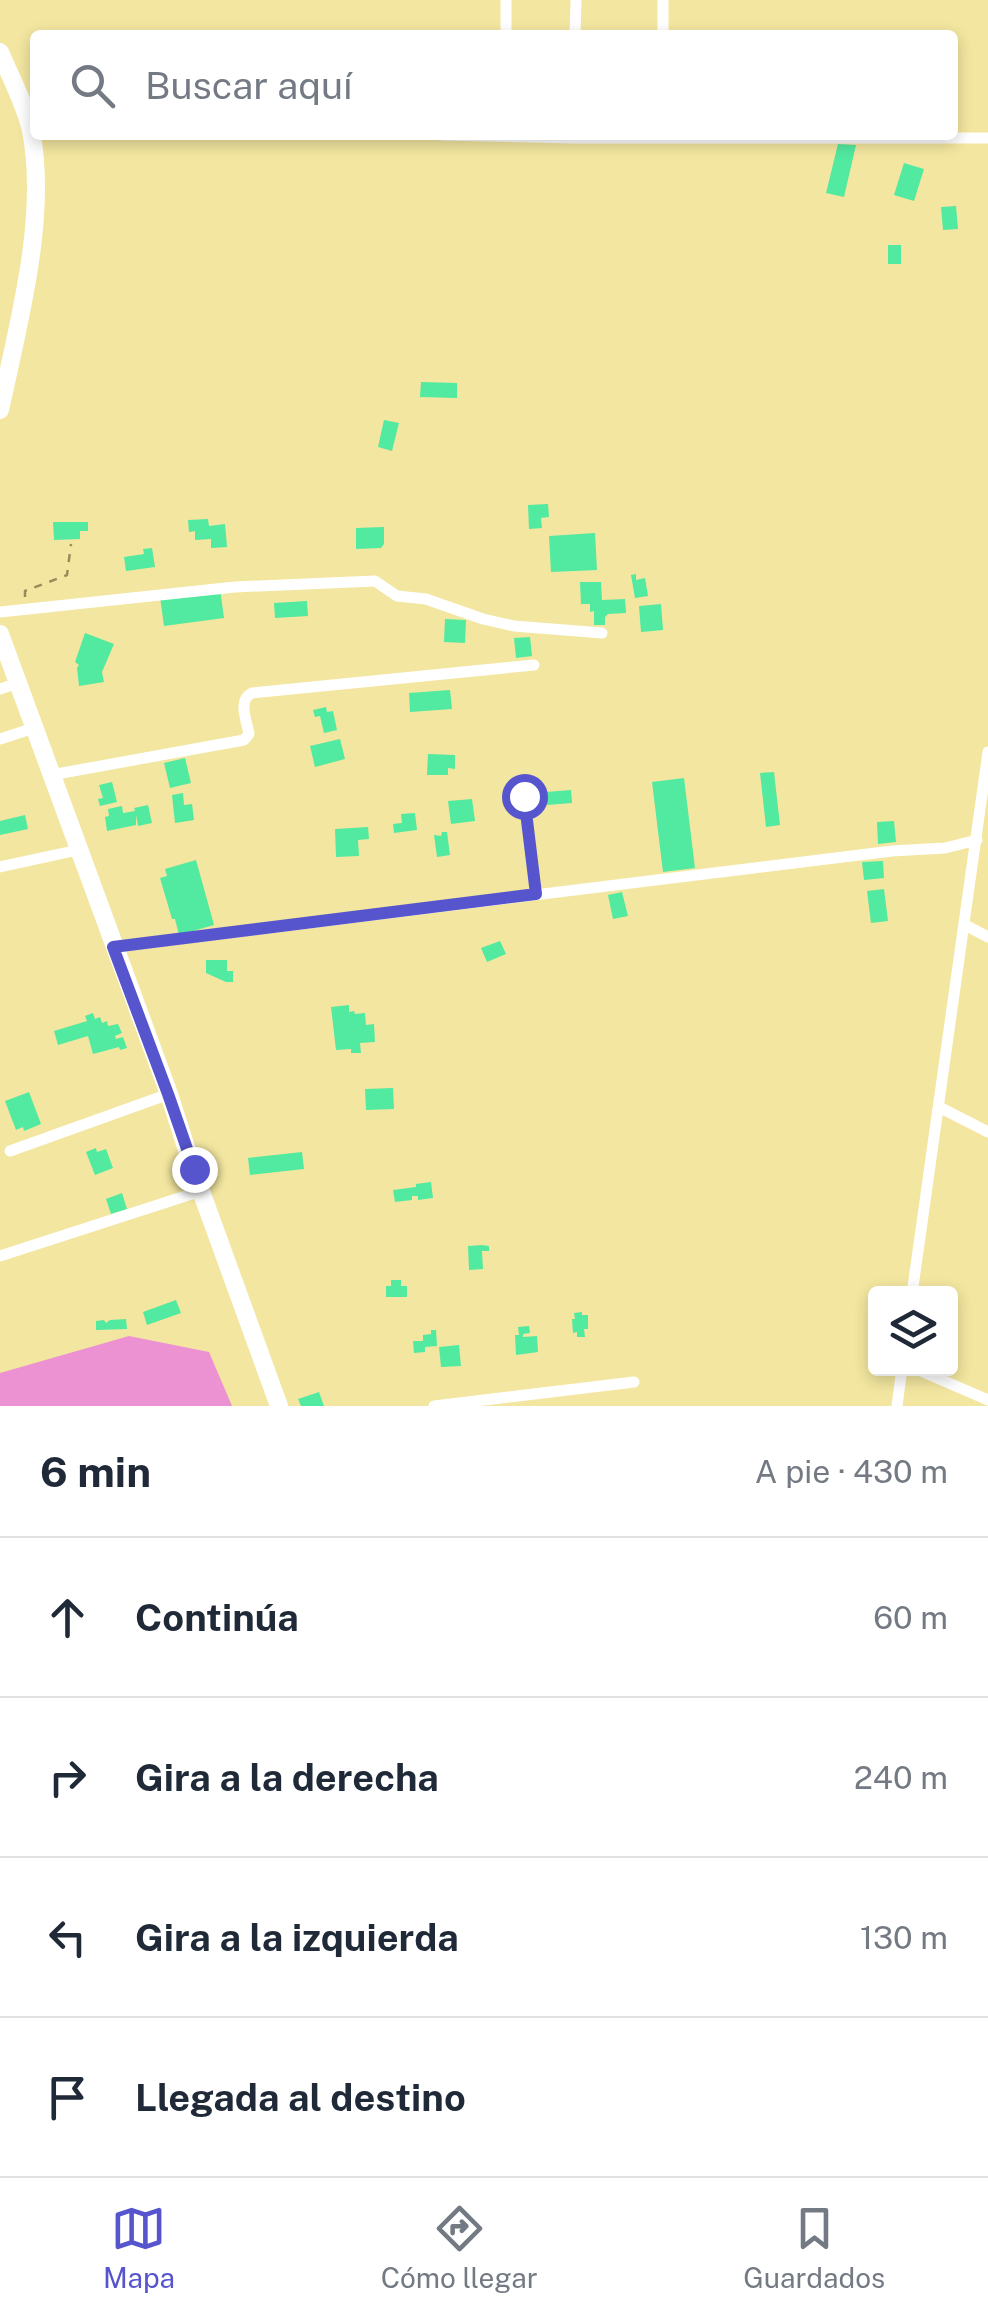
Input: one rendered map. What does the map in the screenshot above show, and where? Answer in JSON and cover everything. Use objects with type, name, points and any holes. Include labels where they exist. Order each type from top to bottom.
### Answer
[{"type":"main road","points":[[0,52],[30,122]]},
{"type":"main road","points":[[0,410],[38,204],[34,140]]},
{"type":"main road","points":[[0,634],[9,686],[34,728],[280,1406]]},
{"type":"street","points":[[506,0],[506,30]]},
{"type":"street","points":[[575,30],[576,0]]},
{"type":"street","points":[[663,0],[663,30]]},
{"type":"street","points":[[958,138],[988,138]]},
{"type":"street","points":[[0,612],[236,587],[376,581],[397,596],[426,599],[499,623],[602,633]]},
{"type":"street","points":[[51,774],[244,740],[249,734],[244,702],[252,692],[534,665]]},
{"type":"street","points":[[0,739],[34,728]]},
{"type":"street","points":[[913,1286],[988,752]]},
{"type":"street","points":[[113,947],[892,851],[945,848],[977,840]]},
{"type":"street","points":[[0,879],[6,866],[78,850]]},
{"type":"street","points":[[965,925],[988,937]]},
{"type":"street","points":[[10,1151],[168,1094]]},
{"type":"street","points":[[939,1107],[988,1132]]},
{"type":"street","points":[[0,1256],[201,1191]]},
{"type":"street","points":[[897,1406],[901,1376]]},
{"type":"street","points":[[932,1376],[988,1400]]},
{"type":"street","points":[[434,1406],[634,1382]]},
{"type":"path","points":[[26,609],[25,591],[67,575],[70,544]]},
{"type":"path","points":[[524,796],[536,894]]},
{"type":"shaded area","points":[[129,1336],[209,1352],[232,1406],[0,1406],[0,1373]]},
{"type":"building","points":[[838,144],[856,145],[844,197],[826,193]]},
{"type":"building","points":[[904,163],[924,169],[914,201],[894,195]]},
{"type":"building","points":[[956,206],[958,229],[943,230],[941,207]]},
{"type":"building","points":[[888,245],[901,245],[901,264],[888,264]]},
{"type":"building","points":[[421,382],[457,383],[457,398],[420,397]]},
{"type":"building","points":[[384,420],[399,423],[392,451],[378,447]]},
{"type":"building","points":[[548,504],[549,517],[541,518],[542,528],[529,529],[528,505]]},
{"type":"building","points":[[208,519],[209,526],[225,524],[227,547],[211,548],[211,539],[195,540],[195,531],[189,532],[188,520]]},
{"type":"building","points":[[53,522],[88,522],[88,531],[80,531],[80,539],[54,540]]},
{"type":"building","points":[[384,527],[381,548],[356,549],[356,528]]},
{"type":"building","points":[[595,533],[597,570],[551,572],[549,536]]},
{"type":"building","points":[[152,548],[155,567],[126,571],[124,557],[144,554],[143,549]]},
{"type":"building","points":[[636,574],[636,580],[645,578],[648,596],[635,598],[631,575]]},
{"type":"building","points":[[580,582],[601,582],[602,600],[625,599],[626,613],[608,614],[605,625],[594,625],[590,604],[581,604]]},
{"type":"building","points":[[220,589],[224,618],[164,626],[160,597]]},
{"type":"building","points":[[307,601],[308,616],[275,618],[274,603]]},
{"type":"building","points":[[661,604],[663,630],[641,632],[639,606]]},
{"type":"building","points":[[445,619],[466,620],[465,643],[444,642]]},
{"type":"building","points":[[85,633],[114,644],[102,672],[104,682],[79,686],[79,665],[75,662]]},
{"type":"building","points":[[530,637],[532,656],[516,658],[514,638]]},
{"type":"building","points":[[450,690],[452,709],[410,712],[409,693]]},
{"type":"building","points":[[326,707],[327,712],[333,711],[337,730],[324,733],[320,716],[315,717],[313,710]]},
{"type":"building","points":[[340,739],[345,759],[315,767],[310,746]]},
{"type":"building","points":[[428,754],[455,755],[455,769],[448,768],[448,775],[427,775]]},
{"type":"building","points":[[185,758],[191,783],[170,788],[164,763]]},
{"type":"building","points":[[774,772],[780,825],[766,827],[760,773]]},
{"type":"building","points":[[684,778],[695,868],[663,872],[652,782]]},
{"type":"building","points":[[112,782],[117,802],[100,806],[98,799],[103,798],[99,785]]},
{"type":"building","points":[[571,790],[572,803],[547,805],[546,792]]},
{"type":"building","points":[[183,793],[184,805],[192,804],[194,820],[175,823],[172,795]]},
{"type":"building","points":[[472,799],[475,821],[451,824],[448,801]]},
{"type":"building","points":[[148,805],[152,823],[138,826],[136,815],[136,825],[107,831],[108,809],[122,806],[123,813]]},
{"type":"building","points":[[415,813],[417,830],[394,833],[393,824],[402,823],[401,814]]},
{"type":"building","points":[[25,815],[28,829],[0,835],[0,821]]},
{"type":"building","points":[[894,821],[896,842],[878,844],[877,822]]},
{"type":"building","points":[[368,827],[369,839],[358,840],[359,856],[336,857],[335,829]]},
{"type":"building","points":[[447,832],[450,855],[437,857],[434,835],[441,836]]},
{"type":"building","points":[[196,860],[214,925],[179,935],[160,878],[167,876],[165,869]]},
{"type":"building","points":[[883,861],[884,878],[864,880],[862,862]]},
{"type":"building","points":[[884,889],[888,921],[871,923],[867,891]]},
{"type":"building","points":[[622,892],[628,916],[613,919],[608,895]]},
{"type":"building","points":[[500,941],[506,954],[487,962],[481,948]]},
{"type":"building","points":[[206,960],[227,960],[233,982],[206,973]]},
{"type":"building","points":[[349,1005],[349,1012],[365,1013],[366,1025],[374,1024],[375,1042],[360,1043],[361,1053],[336,1050],[331,1007]]},
{"type":"building","points":[[93,1013],[95,1019],[100,1017],[108,1026],[118,1024],[122,1033],[116,1039],[123,1037],[127,1048],[93,1054],[88,1036],[58,1045],[54,1031],[87,1021],[85,1016]]},
{"type":"building","points":[[393,1088],[394,1109],[366,1110],[365,1089]]},
{"type":"building","points":[[29,1092],[41,1124],[16,1130],[5,1101]]},
{"type":"building","points":[[96,1148],[97,1152],[106,1149],[113,1168],[95,1175],[86,1152]]},
{"type":"building","points":[[302,1152],[304,1169],[250,1175],[248,1158]]},
{"type":"building","points":[[431,1182],[433,1198],[418,1200],[418,1196],[412,1196],[412,1200],[395,1202],[393,1190]]},
{"type":"building","points":[[122,1193],[127,1209],[111,1214],[106,1199]]},
{"type":"building","points":[[468,1246],[489,1246],[489,1251],[482,1251],[483,1269],[469,1270]]},
{"type":"building","points":[[391,1280],[401,1280],[401,1286],[407,1286],[407,1297],[386,1297],[386,1286],[391,1286]]},
{"type":"building","points":[[176,1300],[181,1313],[147,1325],[143,1312]]},
{"type":"building","points":[[574,1313],[588,1315],[588,1329],[584,1329],[585,1337],[577,1337],[572,1319]]},
{"type":"building","points":[[126,1319],[127,1329],[96,1330],[96,1321]]},
{"type":"building","points":[[529,1326],[530,1333],[523,1337],[537,1336],[538,1352],[516,1355],[518,1327]]},
{"type":"building","points":[[431,1330],[436,1330],[437,1346],[414,1353],[413,1341],[423,1341],[423,1335],[431,1334]]},
{"type":"building","points":[[459,1345],[461,1366],[441,1367],[439,1347]]},
{"type":"building","points":[[319,1392],[324,1406],[301,1406],[298,1399]]},
{"type":"route","points":[[194,1169],[113,947],[536,894],[524,796]]}]
